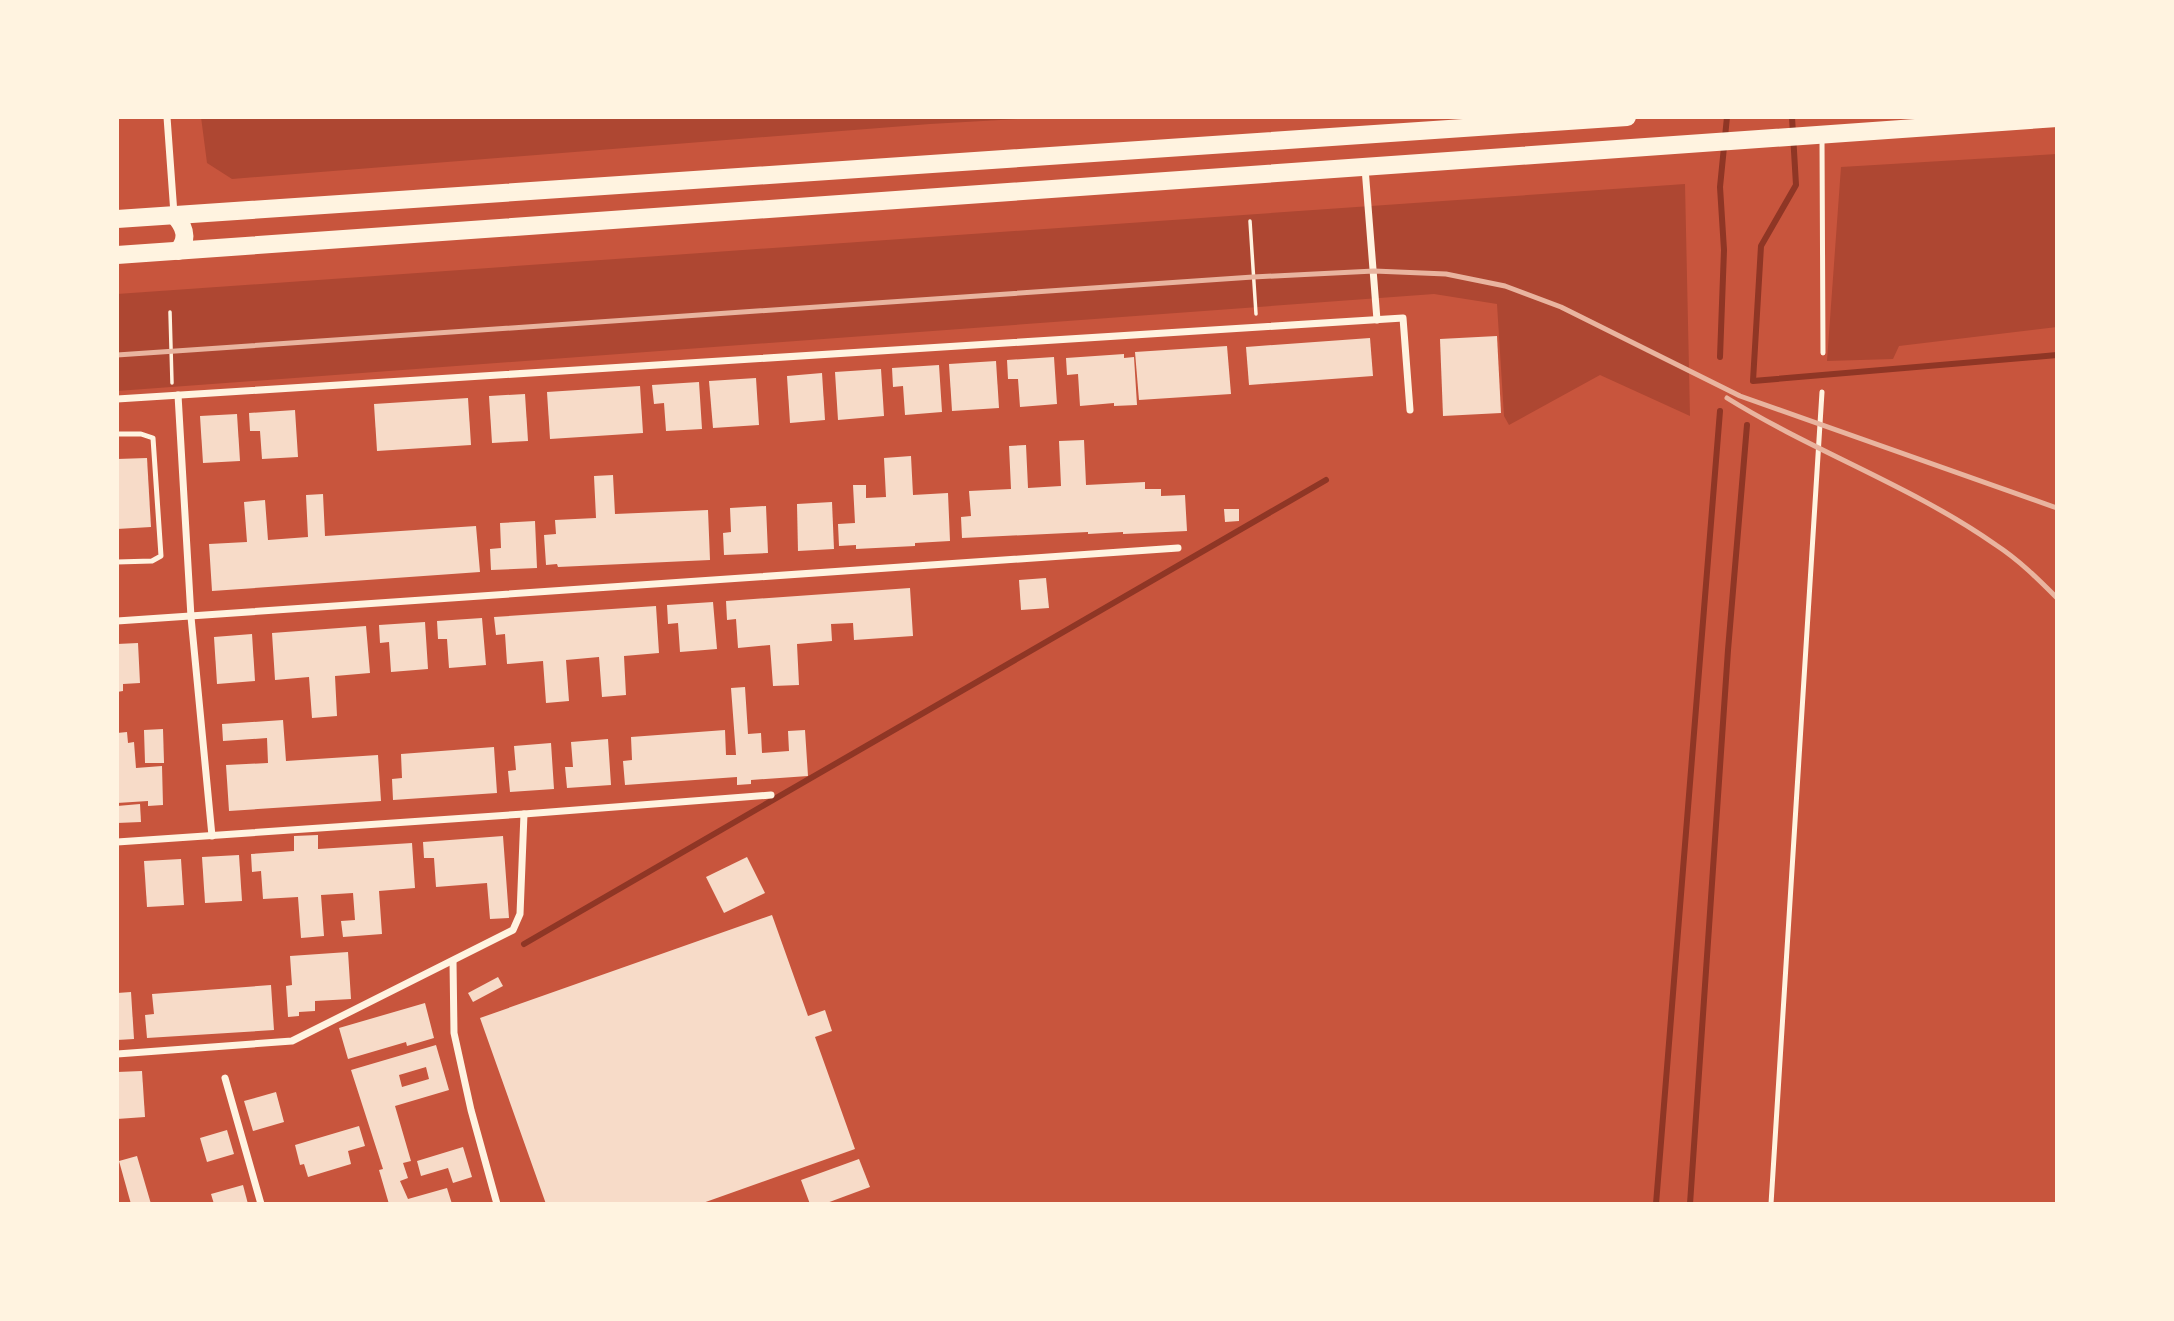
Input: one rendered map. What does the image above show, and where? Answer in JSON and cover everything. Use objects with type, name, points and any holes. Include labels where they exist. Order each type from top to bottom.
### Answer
[{"type":"highway","points":[[117,219],[1627,117]]},
{"type":"highway","points":[[117,255],[2057,118]]},
{"type":"highway","points":[[174,215],[185,233],[184,243],[177,251]]},
{"type":"street","points":[[167,117],[174,215]]},
{"type":"street","points":[[1365,167],[1377,320]]},
{"type":"street","points":[[117,399],[1403,318],[1410,410]]},
{"type":"street","points":[[175,396],[191,617],[212,836]]},
{"type":"street","points":[[117,621],[1178,548]]},
{"type":"street","points":[[117,842],[771,794]]},
{"type":"street","points":[[117,1054],[292,1041],[513,930],[520,914],[524,814]]},
{"type":"street","points":[[453,961],[452,1002],[456,1042],[471,1110],[497,1204]]},
{"type":"street","points":[[225,1077],[261,1204]]},
{"type":"lane","points":[[1822,134],[1823,353]]},
{"type":"lane","points":[[1771,1204],[1822,392]]},
{"type":"lane","points":[[117,435],[141,434],[153,438],[161,556],[152,561],[117,562]]},
{"type":"path","points":[[1250,221],[1257,327]]},
{"type":"path","points":[[170,312],[175,396]]},
{"type":"shaded area","points":[[201,117],[1052,117],[930,124],[232,179],[207,163]]},
{"type":"shaded area","points":[[2057,154],[2057,327],[1899,346],[1893,359],[1827,361],[1841,167]]},
{"type":"shaded area","points":[[1685,184],[1690,416],[1600,375],[1509,425],[1504,416],[1497,304],[1434,294],[117,391],[117,294]]},
{"type":"building","points":[[1497,336],[1501,413],[1443,416],[1440,339]]},
{"type":"building","points":[[1370,338],[1373,376],[1249,385],[1246,347]]},
{"type":"building","points":[[1227,346],[1231,394],[1139,400],[1135,352]]},
{"type":"building","points":[[1124,354],[1124,358],[1134,357],[1137,405],[1114,406],[1114,403],[1080,406],[1078,374],[1067,375],[1066,358]]},
{"type":"building","points":[[1054,357],[1057,404],[1020,407],[1018,379],[1008,379],[1007,360]]},
{"type":"building","points":[[996,361],[999,408],[952,411],[949,364]]},
{"type":"building","points":[[939,365],[942,412],[905,415],[903,386],[893,387],[892,368]]},
{"type":"building","points":[[881,369],[884,416],[838,420],[835,372]]},
{"type":"building","points":[[822,373],[825,420],[790,423],[787,376]]},
{"type":"building","points":[[756,378],[759,425],[713,428],[709,381]]},
{"type":"building","points":[[699,382],[702,429],[666,431],[664,403],[654,404],[652,385]]},
{"type":"building","points":[[640,386],[643,433],[550,439],[547,392]]},
{"type":"building","points":[[525,394],[528,441],[492,443],[489,396]]},
{"type":"building","points":[[468,398],[471,445],[377,451],[374,404]]},
{"type":"building","points":[[295,410],[298,457],[262,459],[260,431],[250,431],[249,413]]},
{"type":"building","points":[[237,414],[240,461],[203,463],[200,416]]},
{"type":"building","points":[[1084,440],[1086,485],[1145,482],[1145,489],[1161,489],[1161,496],[1185,495],[1187,531],[962,538],[961,517],[971,516],[969,491],[1011,489],[1009,446],[1026,445],[1028,488],[1061,486],[1059,441]]},
{"type":"building","points":[[911,456],[913,495],[948,493],[950,541],[856,549],[856,545],[839,546],[838,524],[855,523],[853,485],[866,485],[866,498],[886,497],[884,458]]},
{"type":"building","points":[[147,458],[151,527],[117,529],[117,459]]},
{"type":"building","points":[[613,475],[615,514],[708,510],[710,560],[558,567],[557,564],[546,565],[544,535],[556,534],[555,520],[596,518],[594,476]]},
{"type":"building","points":[[323,494],[325,536],[476,526],[480,572],[212,591],[209,544],[247,542],[244,502],[265,500],[268,540],[308,537],[306,495]]},
{"type":"building","points":[[832,502],[834,549],[798,551],[797,504]]},
{"type":"building","points":[[766,506],[768,553],[724,555],[723,533],[731,532],[730,508]]},
{"type":"building","points":[[1224,509],[1239,509],[1239,521],[1225,522]]},
{"type":"building","points":[[535,521],[537,568],[491,570],[490,549],[501,548],[500,523]]},
{"type":"building","points":[[1046,578],[1049,608],[1021,610],[1019,580]]},
{"type":"building","points":[[910,588],[913,636],[854,640],[853,623],[831,624],[832,641],[797,644],[799,685],[773,686],[770,645],[738,648],[736,619],[727,620],[726,601]]},
{"type":"building","points":[[713,602],[717,649],[680,652],[678,623],[668,624],[667,605]]},
{"type":"building","points":[[656,606],[659,653],[624,656],[626,695],[602,697],[599,657],[566,660],[569,701],[546,703],[543,661],[507,664],[505,634],[496,635],[494,617]]},
{"type":"building","points":[[482,618],[486,665],[449,668],[447,639],[438,639],[437,621]]},
{"type":"building","points":[[425,622],[428,669],[391,672],[389,642],[380,643],[379,625]]},
{"type":"building","points":[[366,626],[370,673],[335,676],[337,716],[312,718],[309,677],[275,680],[272,633]]},
{"type":"building","points":[[252,634],[255,681],[217,684],[214,637]]},
{"type":"building","points":[[138,643],[140,683],[123,684],[123,691],[117,692],[117,644]]},
{"type":"building","points":[[745,687],[748,734],[761,733],[762,753],[789,751],[788,731],[805,730],[808,776],[751,780],[751,784],[737,785],[737,777],[625,785],[623,761],[632,760],[631,737],[725,730],[726,755],[736,755],[731,688]]},
{"type":"building","points":[[283,720],[286,761],[378,755],[381,801],[229,811],[226,765],[268,763],[267,738],[223,741],[222,724]]},
{"type":"building","points":[[163,729],[164,763],[145,763],[144,730]]},
{"type":"building","points":[[127,732],[128,743],[134,742],[136,768],[162,766],[163,805],[148,806],[148,801],[117,803],[117,733]]},
{"type":"building","points":[[608,739],[611,785],[567,788],[565,767],[573,767],[571,742]]},
{"type":"building","points":[[551,743],[554,789],[510,792],[508,771],[516,770],[514,746]]},
{"type":"building","points":[[494,747],[497,793],[393,800],[392,779],[402,778],[401,754]]},
{"type":"building","points":[[140,804],[141,822],[117,823],[117,806]]},
{"type":"building","points":[[318,835],[318,849],[412,843],[415,888],[379,891],[382,934],[343,937],[341,921],[355,920],[353,893],[321,895],[324,936],[301,938],[298,897],[263,899],[261,871],[252,872],[251,854],[294,851],[294,836]]},
{"type":"building","points":[[503,836],[509,918],[490,919],[487,883],[436,887],[434,858],[424,858],[423,842]]},
{"type":"building","points":[[239,855],[242,901],[205,903],[202,857]]},
{"type":"building","points":[[747,857],[765,893],[724,913],[706,877]]},
{"type":"building","points":[[181,859],[184,905],[147,907],[144,861]]},
{"type":"building","points":[[772,915],[808,1016],[825,1010],[832,1031],[815,1037],[855,1149],[700,1204],[546,1204],[480,1018]]},
{"type":"building","points":[[348,952],[351,999],[315,1001],[315,1011],[299,1012],[299,1016],[288,1017],[286,986],[292,985],[290,956]]},
{"type":"building","points":[[498,977],[503,986],[473,1002],[468,993]]},
{"type":"building","points":[[271,985],[274,1030],[147,1038],[145,1015],[154,1014],[152,994]]},
{"type":"building","points":[[131,992],[134,1039],[117,1040],[117,993]]},
{"type":"building","points":[[425,1003],[434,1038],[407,1046],[406,1042],[348,1059],[339,1028]]},
{"type":"building","points":[[436,1045],[449,1090],[395,1106],[411,1161],[403,1163],[408,1178],[400,1181],[408,1199],[447,1188],[452,1204],[389,1204],[379,1170],[383,1169],[351,1070]],"holes":[[[426,1067],[429,1079],[402,1087],[399,1075]]]},
{"type":"building","points":[[142,1071],[145,1117],[117,1119],[117,1072]]},
{"type":"building","points":[[276,1092],[284,1122],[253,1131],[244,1101]]},
{"type":"building","points":[[359,1126],[365,1146],[348,1151],[351,1164],[308,1177],[304,1164],[300,1165],[295,1145]]},
{"type":"building","points":[[227,1130],[234,1154],[207,1162],[200,1138]]},
{"type":"building","points":[[463,1147],[472,1177],[453,1183],[448,1168],[421,1176],[417,1161]]},
{"type":"building","points":[[137,1156],[151,1204],[131,1204],[119,1161]]},
{"type":"building","points":[[859,1159],[870,1187],[824,1204],[810,1204],[801,1180]]},
{"type":"building","points":[[243,1185],[248,1204],[214,1204],[211,1194]]},
{"type":"waterway","points":[[1720,357],[1724,250],[1720,187],[1727,117]]},
{"type":"waterway","points":[[1792,117],[1796,185],[1761,246],[1753,381],[2057,355]]},
{"type":"waterway","points":[[1656,1204],[1720,411]]},
{"type":"waterway","points":[[1690,1204],[1728,650],[1747,425]]},
{"type":"waterway","points":[[524,944],[1326,480]]},
{"type":"railway","points":[[117,355],[1253,277],[1374,271],[1446,274],[1505,286],[1561,307],[1740,396],[2057,508]]},
{"type":"railway","points":[[1727,398],[1964,524],[2013,557],[2057,598]]}]
